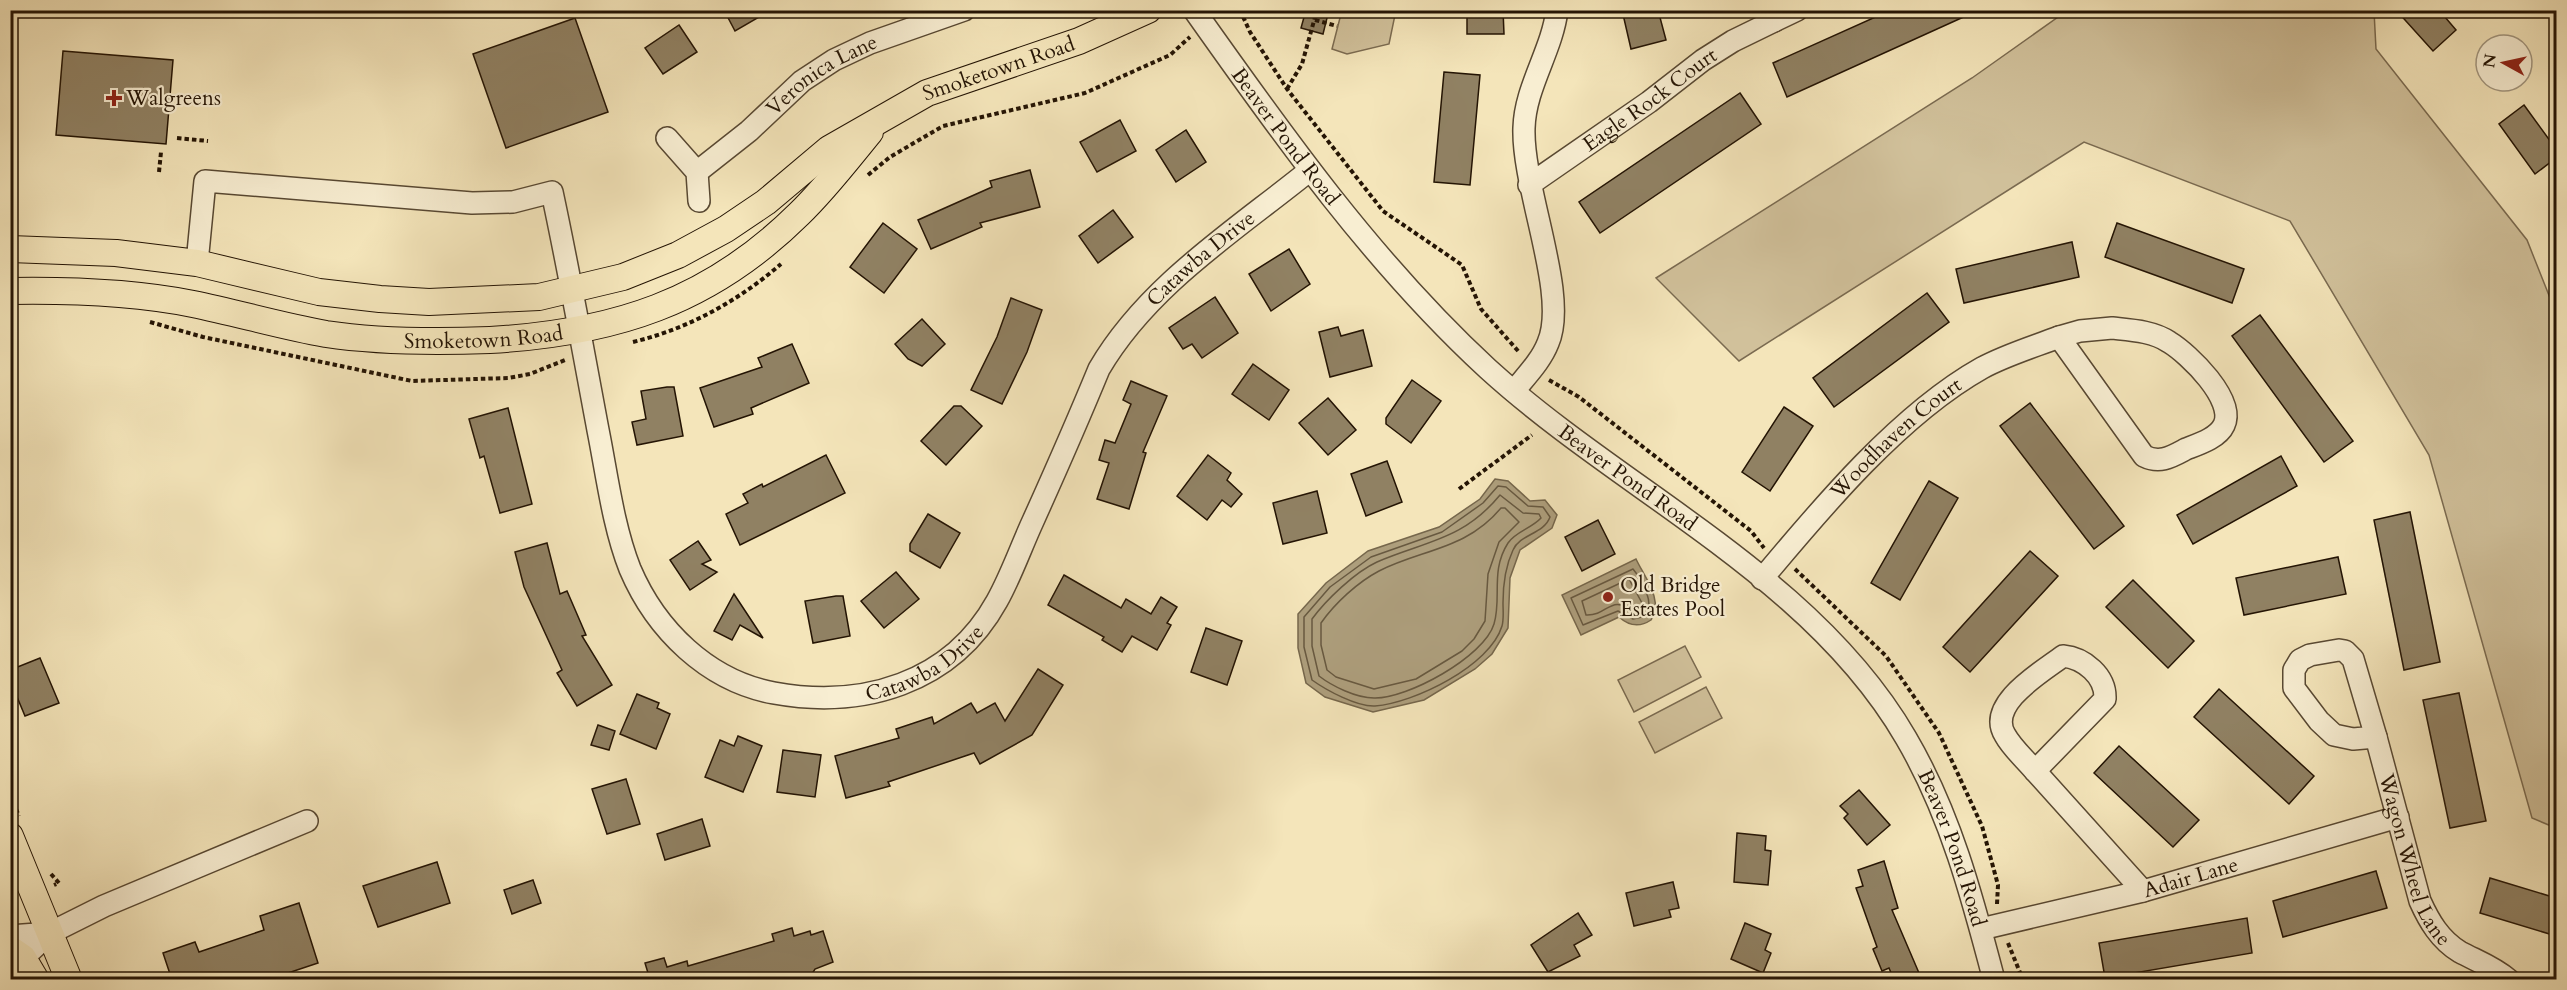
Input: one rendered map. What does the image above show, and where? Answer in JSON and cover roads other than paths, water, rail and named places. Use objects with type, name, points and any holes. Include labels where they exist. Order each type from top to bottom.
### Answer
[{"type":"main road","name":"Smoketown Road","points":[[10,249],[116,253],[197,263],[319,292],[380,299],[429,302],[539,297],[623,278],[678,255],[726,229],[766,202],[829,149],[927,93],[1079,41],[1148,10]]},
{"type":"main road","name":"Smoketown Road","points":[[10,291],[70,290],[131,295],[192,304],[327,334],[396,340],[466,341],[580,332],[653,311],[724,272],[799,214],[884,116]]},
{"type":"main road","points":[[10,836],[69,980]]},
{"type":"street","name":"Veronica Lane","points":[[697,172],[749,131],[802,81],[834,60],[870,43],[964,10]]},
{"type":"street","name":"Beaver Pond Road","points":[[1194,10],[1310,170],[1396,274],[1448,330],[1514,391],[1762,579],[1804,614],[1843,654],[1886,706],[1906,738],[1951,831],[1994,980]]},
{"type":"street","points":[[1514,391],[1543,355],[1551,336],[1554,320],[1553,295],[1524,156],[1524,126],[1529,96],[1557,10]]},
{"type":"street","name":"Eagle Rock Court","points":[[1529,185],[1649,102],[1703,60],[1772,16],[1797,10]]},
{"type":"street","points":[[667,138],[697,172],[699,201]]},
{"type":"street","name":"Catawba Drive","points":[[197,263],[205,181],[472,203],[513,202],[552,192],[573,289],[611,498],[630,567],[644,597],[662,624],[689,652],[716,672],[766,692],[800,698],[834,699],[868,695],[921,676],[969,639],[998,600],[1100,369],[1114,344],[1158,292],[1310,170]]},
{"type":"street","name":"Woodhaven Court","points":[[1762,579],[1821,508],[1916,414],[1948,389],[1984,368],[2059,338],[2080,331],[2112,328],[2143,332],[2168,341],[2188,357],[2226,405],[2224,426],[2217,435],[2165,460],[2153,460],[2144,456],[2059,338]]},
{"type":"street","name":"Wagon Wheel Lane","points":[[2376,737],[2353,739],[2334,735],[2319,721],[2294,688],[2294,670],[2300,660],[2310,655],[2346,651],[2353,659],[2376,737],[2420,901],[2429,921],[2442,938],[2459,951],[2498,970],[2509,980]]},
{"type":"street","points":[[2035,771],[2105,699],[2105,689],[2091,668],[2073,657],[2063,656],[2012,696],[2001,715],[2001,727],[2005,736],[2035,771],[2143,891]]},
{"type":"street","name":"Adair Lane","points":[[1981,929],[2143,891],[2398,817]]},
{"type":"street","points":[[16,964],[50,933],[118,899],[307,821]]},
{"type":"water","points":[[1495,479],[1508,481],[1530,501],[1545,500],[1557,515],[1552,528],[1520,550],[1510,578],[1508,628],[1492,654],[1475,669],[1424,700],[1373,712],[1325,697],[1306,683],[1298,648],[1298,614],[1326,583],[1368,551],[1439,527],[1480,499]]},
{"type":"water","name":"Old Bridge Estates Pool","points":[[1636,559],[1654,597],[1654,613],[1651,620],[1634,625],[1619,617],[1581,635],[1562,595]]},
{"type":"place","name":"Walgreens","points":[[114,98]]},
{"type":"place","name":"Old Bridge Estates Pool","points":[[1608,597]]}]
